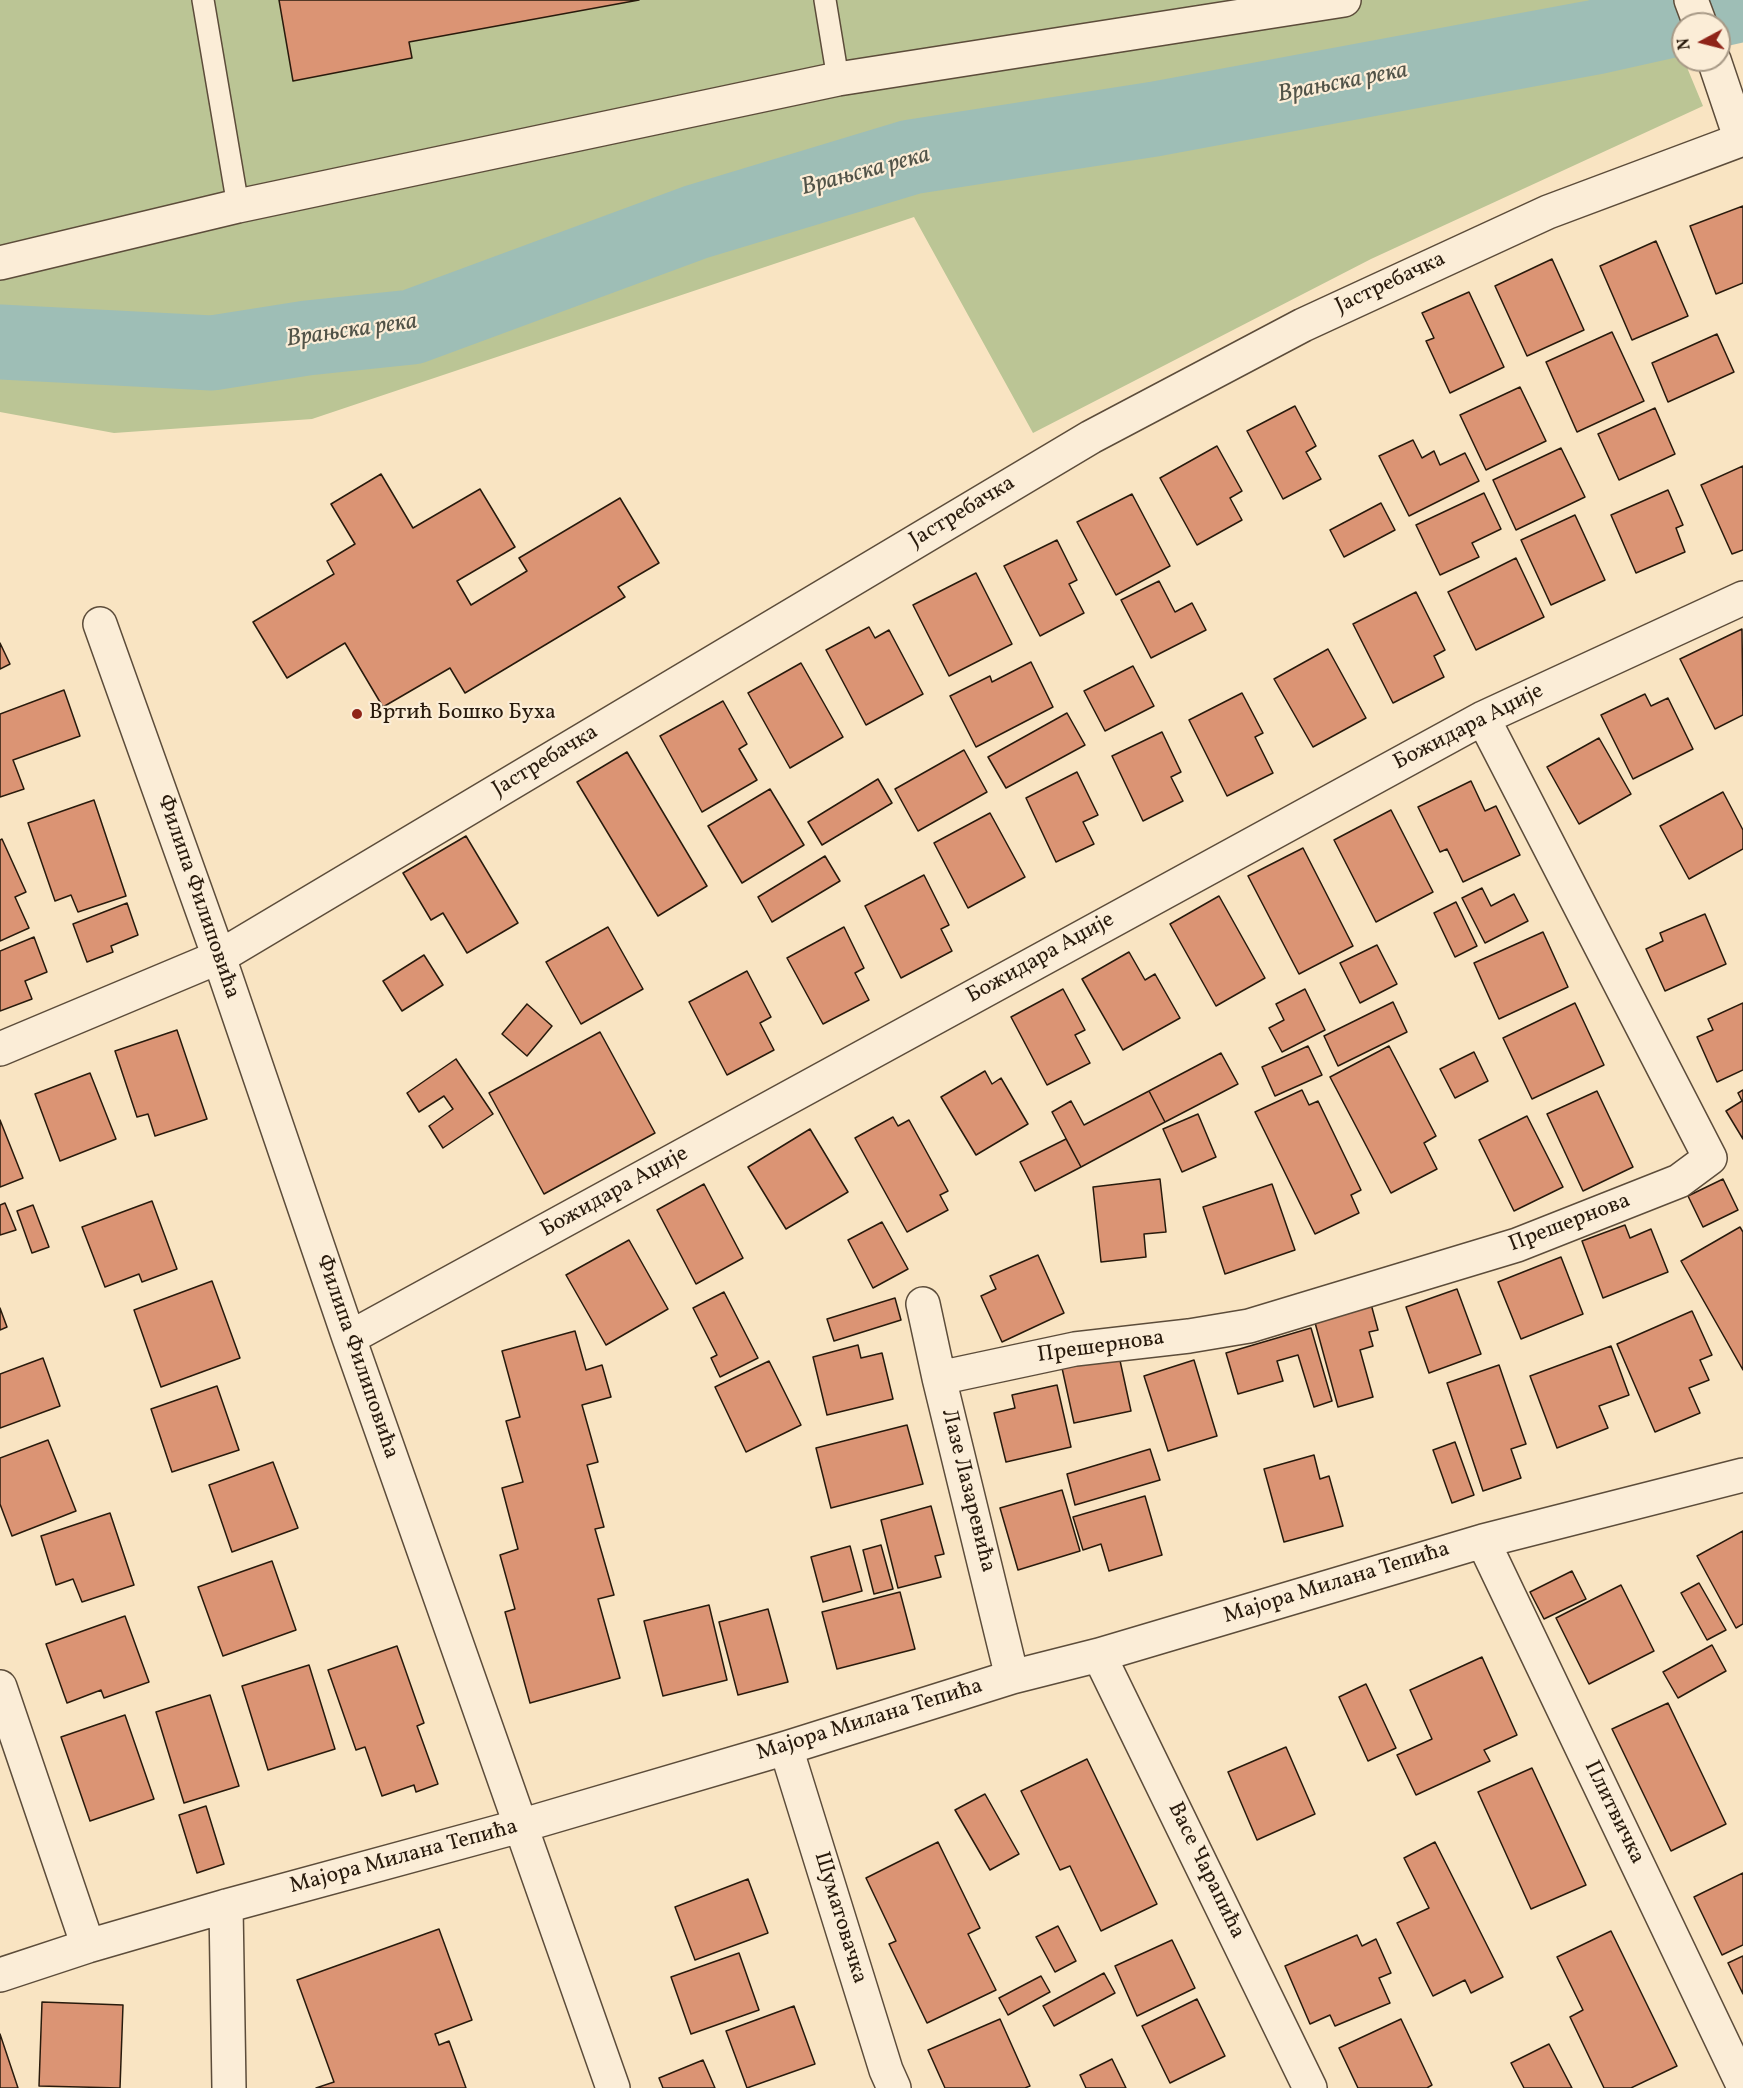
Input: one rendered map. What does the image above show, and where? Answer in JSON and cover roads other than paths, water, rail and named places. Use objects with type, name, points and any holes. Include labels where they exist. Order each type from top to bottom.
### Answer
[{"type":"street","points":[[0,263],[238,206],[838,79],[1344,0]]},
{"type":"street","points":[[1718,72],[1742,140]]},
{"type":"street","name":"Јастребачка","points":[[0,1049],[219,957],[1091,437],[1303,325],[1548,212],[1742,140]]},
{"type":"street","name":"Божидара Аџије","points":[[349,1338],[1483,717],[1743,598]]},
{"type":"street","name":"Филипа Филиповића","points":[[100,624],[219,957],[349,1338],[613,2088]]},
{"type":"street","name":"Прешернова","points":[[939,1378],[1075,1348],[1189,1336],[1249,1326],[1518,1245],[1679,1180],[1710,1158],[1483,717]]},
{"type":"street","name":"Лазе Лазаревића","points":[[923,1304],[1012,1677]]},
{"type":"street","name":"Мајора Милана Тепића","points":[[0,1975],[88,1946],[520,1826],[786,1748],[1012,1677],[1099,1655],[1483,1541],[1743,1476]]},
{"type":"street","name":"Плитвичка","points":[[1483,1541],[1743,2085]]},
{"type":"street","name":"Васе Чарапића","points":[[1099,1655],[1310,2088]]},
{"type":"street","points":[[0,1687],[88,1946]]},
{"type":"street","name":"Шуматовачка","points":[[786,1748],[886,2070],[894,2088]]},
{"type":"street","points":[[226,1906],[229,2088]]},
{"type":"lane","points":[[203,0],[238,206]]},
{"type":"lane","points":[[825,0],[838,79]]},
{"type":"water","points":[[0,324],[201,324],[197,356],[0,350]]},
{"type":"waterway","name":"Врањска река","points":[[0,342],[212,353],[307,338],[412,327],[696,222],[911,157],[1155,119],[1596,37],[1743,4]]},
{"type":"place","name":"Вртић Бошко Буха","points":[[357,714]]}]
